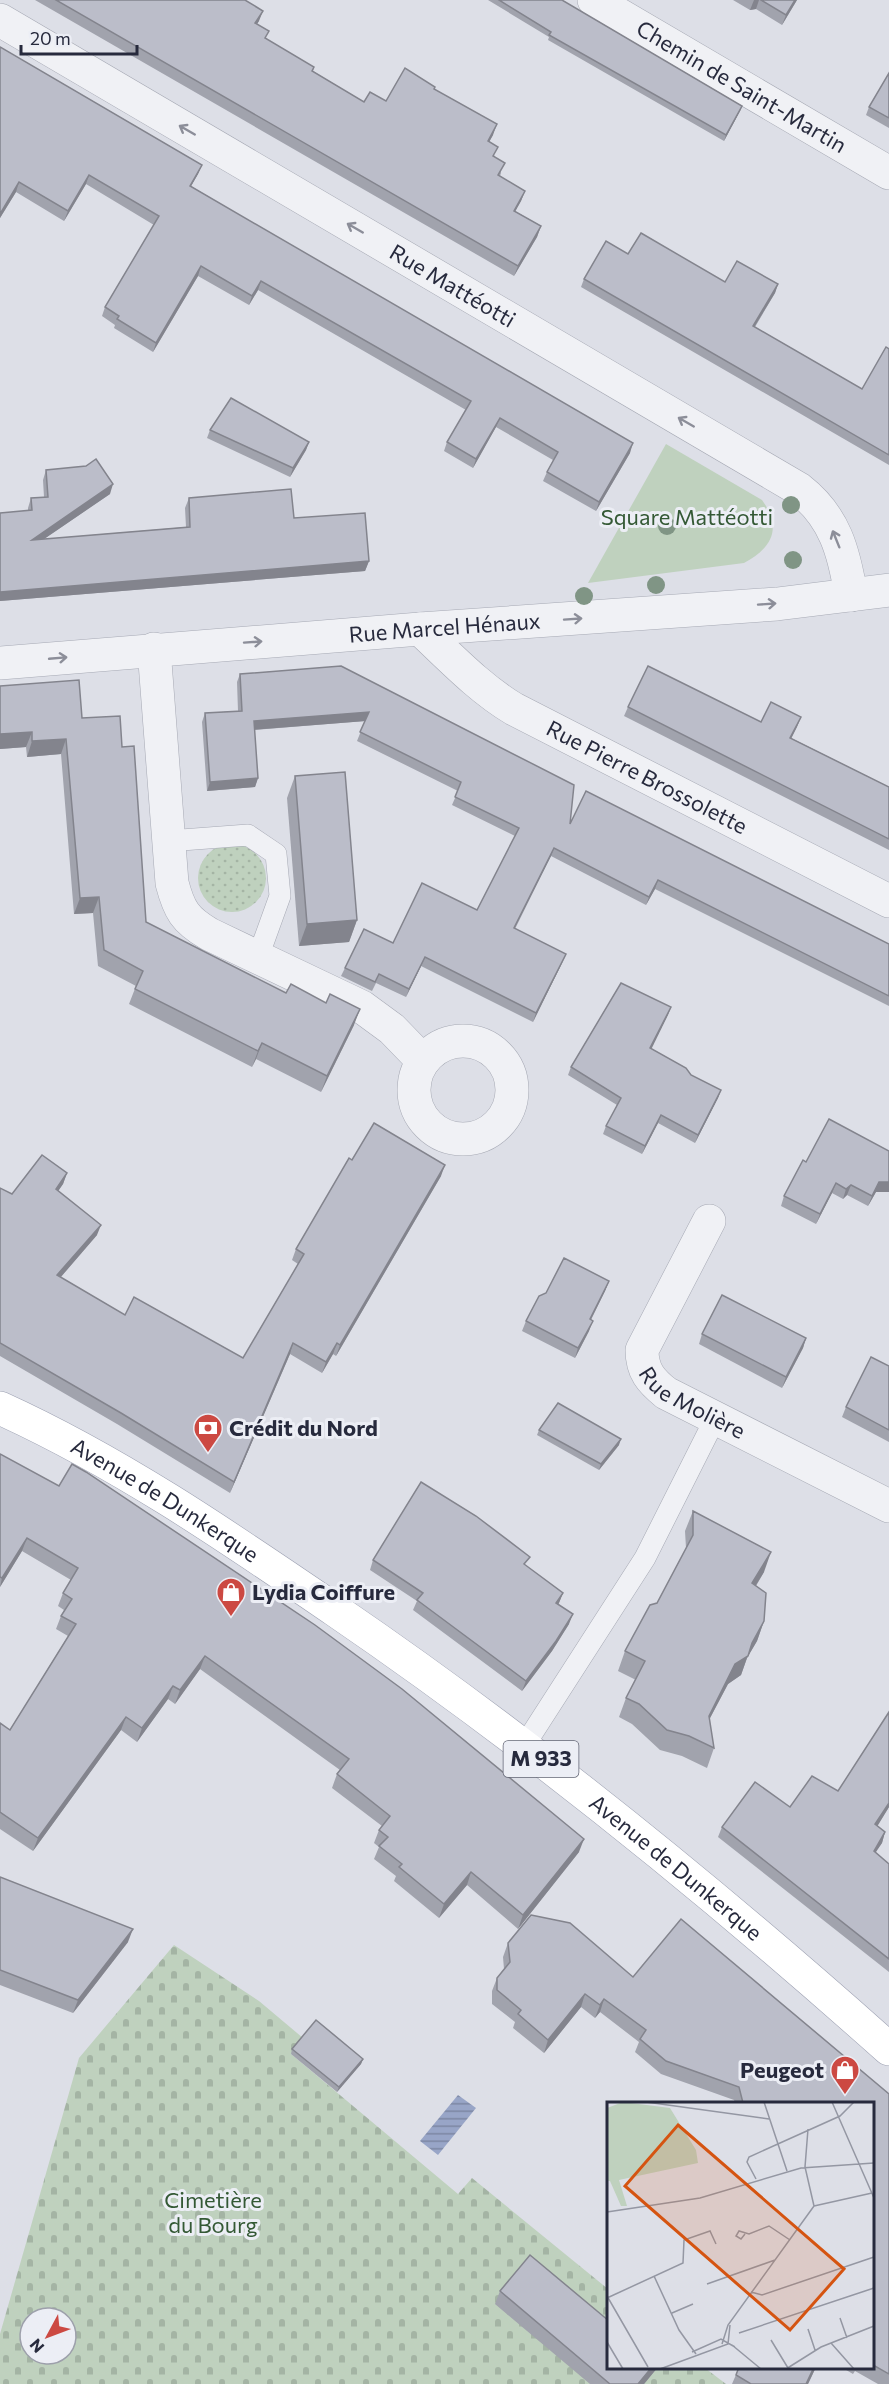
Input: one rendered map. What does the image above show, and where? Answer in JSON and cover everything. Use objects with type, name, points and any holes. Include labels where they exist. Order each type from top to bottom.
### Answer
[{"type":"main road","name":"Avenue de Dunkerque","points":[[0,1408],[106,1463],[233,1540],[377,1638],[603,1807],[781,1953],[889,2049]]},
{"type":"main road","name":"Avenue de Dunkerque","points":[[781,1953],[889,2029]]},
{"type":"street","name":"Chemin de Saint-Martin","points":[[594,0],[889,173]]},
{"type":"street","name":"Rue Mattéotti","points":[[0,20],[800,489],[814,500],[826,515],[845,561],[851,595]]},
{"type":"street","name":"Rue Marcel Hénaux","points":[[0,663],[154,649],[777,604],[889,590]]},
{"type":"street","name":"Rue Pierre Brossolette","points":[[420,629],[476,682],[494,697],[514,709],[889,901]]},
{"type":"street","points":[[154,649],[172,883],[184,915],[195,926],[209,934],[362,1006],[392,1029],[423,1061]]},
{"type":"street","name":"Rue Molière","points":[[709,1221],[642,1350],[645,1373],[666,1393],[889,1506]]},
{"type":"lane","points":[[168,841],[248,835],[276,854],[280,896],[258,957]]},
{"type":"lane","points":[[524,1746],[645,1558],[716,1419]]},
{"type":"green space","name":"Square Mattéotti","points":[[666,444],[762,500],[772,519],[773,528],[768,543],[744,563],[588,583]]},
{"type":"green space","points":[[225,844],[239,844],[251,849],[261,859],[266,878],[261,897],[251,907],[239,912],[225,912],[213,907],[203,897],[198,885],[198,871],[203,859],[213,849]]},
{"type":"green space","name":"Cimetière du Bourg","points":[[174,1945],[259,2001],[303,2038],[291,2054],[458,2194],[472,2178],[607,2288],[607,2369],[706,2369],[726,2384],[0,2384],[0,2334],[79,2058]]},
{"type":"water","points":[[458,2095],[476,2108],[438,2155],[420,2141]]},
{"type":"building","points":[[56,0],[245,0],[263,11],[255,23],[269,31],[265,38],[314,67],[312,71],[364,102],[370,92],[386,101],[405,68],[435,87],[434,89],[497,124],[488,141],[498,147],[493,156],[505,163],[498,175],[525,191],[514,211],[541,226],[518,266]]},
{"type":"building","points":[[499,0],[562,0],[742,106],[726,135],[549,35],[551,32]]},
{"type":"building","points":[[761,0],[795,0],[786,15]]},
{"type":"building","points":[[0,47],[202,165],[190,186],[633,443],[599,502],[547,472],[558,452],[500,418],[476,459],[447,442],[471,401],[261,281],[252,296],[201,266],[156,343],[117,319],[119,316],[105,307],[159,216],[89,175],[68,211],[19,182],[0,214]]},
{"type":"building","points":[[889,73],[889,118],[869,107]]},
{"type":"building","points":[[641,233],[725,282],[737,261],[778,284],[753,326],[862,389],[886,347],[889,349],[889,455],[584,279],[606,241],[628,254]]},
{"type":"building","points":[[231,398],[309,442],[293,468],[210,430]]},
{"type":"building","points":[[96,459],[113,484],[32,540],[190,527],[189,498],[291,489],[294,518],[365,513],[369,561],[0,592],[0,513],[32,510],[31,498],[48,497],[46,470],[86,466]]},
{"type":"building","points":[[341,666],[574,785],[570,824],[586,791],[889,944],[889,996],[658,880],[649,897],[554,848],[514,928],[566,954],[536,1013],[425,957],[409,989],[379,974],[375,982],[345,968],[364,929],[393,943],[422,883],[477,910],[519,828],[455,797],[461,782],[360,732],[369,712],[254,721],[258,778],[210,782],[205,713],[242,711],[240,674]]},
{"type":"building","points":[[648,666],[761,722],[771,702],[801,717],[790,738],[889,787],[889,839],[628,707]]},
{"type":"building","points":[[79,680],[82,718],[120,716],[122,747],[134,746],[146,922],[286,993],[291,984],[326,1003],[330,994],[360,1009],[327,1076],[262,1043],[258,1051],[135,989],[143,971],[104,950],[99,897],[80,898],[66,739],[32,741],[32,732],[0,734],[0,686]]},
{"type":"building","points":[[345,772],[357,920],[307,924],[295,776]]},
{"type":"building","points":[[621,983],[671,1007],[650,1048],[686,1068],[691,1075],[721,1090],[698,1135],[661,1115],[645,1146],[606,1126],[621,1098],[571,1067]]},
{"type":"building","points":[[829,1119],[889,1151],[889,1182],[879,1182],[872,1196],[851,1185],[846,1189],[836,1183],[820,1214],[784,1196],[803,1160],[806,1162]]},
{"type":"building","points":[[374,1123],[445,1165],[340,1345],[337,1343],[326,1362],[293,1343],[234,1482],[0,1343],[0,1188],[12,1194],[42,1155],[67,1173],[56,1189],[101,1225],[57,1275],[125,1315],[134,1297],[243,1358],[304,1254],[296,1249],[349,1158],[352,1160]]},
{"type":"building","points":[[564,1258],[609,1281],[590,1319],[593,1321],[578,1348],[526,1321],[539,1296],[546,1293]]},
{"type":"building","points":[[722,1295],[806,1338],[786,1377],[702,1334]]},
{"type":"building","points":[[871,1357],[889,1366],[889,1430],[846,1407]]},
{"type":"building","points":[[558,1403],[621,1439],[601,1464],[539,1430]]},
{"type":"building","points":[[0,1454],[59,1486],[72,1464],[86,1472],[315,1625],[402,1689],[584,1839],[523,1915],[471,1872],[444,1904],[399,1867],[402,1864],[379,1846],[388,1837],[379,1830],[390,1816],[337,1774],[349,1759],[205,1656],[180,1690],[173,1686],[142,1728],[126,1717],[38,1838],[0,1812],[0,1723],[10,1730],[76,1624],[61,1616],[72,1599],[63,1593],[78,1568],[27,1538],[2,1578],[0,1577]]},
{"type":"building","points":[[421,1482],[476,1516],[530,1557],[524,1564],[563,1593],[556,1603],[573,1614],[526,1681],[417,1600],[423,1593],[373,1560]]},
{"type":"building","points":[[693,1511],[771,1552],[752,1583],[766,1593],[764,1621],[748,1656],[735,1664],[709,1716],[714,1748],[689,1736],[667,1730],[639,1704],[626,1698],[645,1661],[625,1651],[650,1605],[657,1603],[693,1535]]},
{"type":"building","points":[[889,1712],[889,1803],[875,1824],[885,1832],[874,1851],[889,1864],[889,1959],[722,1827],[755,1782],[790,1807],[812,1776],[838,1791]]},
{"type":"building","points":[[0,1877],[133,1929],[78,2000],[0,1970]]},
{"type":"building","points":[[531,1915],[570,1923],[633,1977],[681,1919],[889,2094],[889,2374],[874,2366],[874,2102],[743,2102],[739,2087],[666,2061],[640,2039],[646,2030],[604,1999],[600,2005],[585,1994],[548,2040],[518,2014],[521,2010],[497,1990],[497,1978],[510,1962],[508,1943]]},
{"type":"building","points":[[316,2020],[363,2059],[339,2087],[292,2049]]},
{"type":"building","points":[[530,2255],[607,2319],[607,2369],[650,2369],[638,2384],[610,2384],[500,2291]]},
{"type":"building","points":[[738,2369],[813,2369],[806,2384],[751,2384],[736,2375]]},
{"type":"place","name":"Crédit du Nord","points":[[208,1454]]},
{"type":"place","name":"Lydia Coiffure","points":[[231,1618]]},
{"type":"place","name":"Peugeot","points":[[845,2096]]}]
